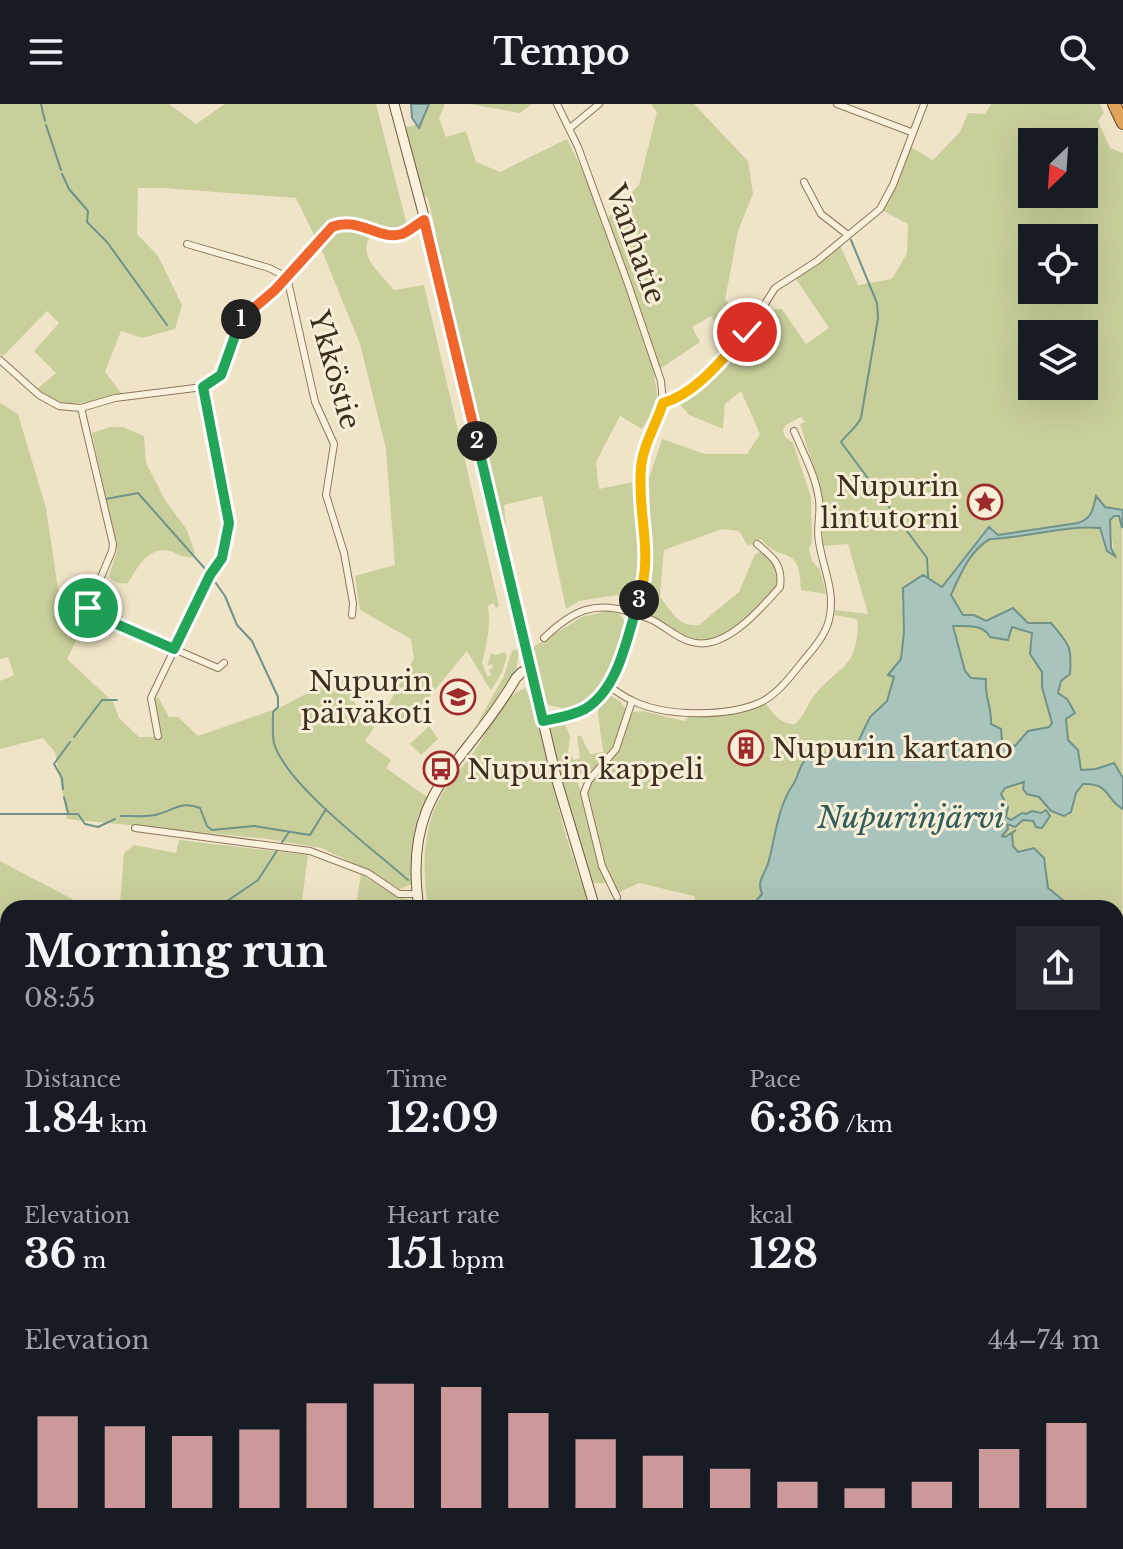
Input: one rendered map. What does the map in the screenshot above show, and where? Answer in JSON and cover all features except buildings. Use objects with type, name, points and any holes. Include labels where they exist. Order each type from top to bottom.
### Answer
[{"type":"highway","points":[[1114,104],[1123,123]]},
{"type":"main road","points":[[394,104],[571,834],[592,900]]},
{"type":"main road","points":[[418,900],[417,847],[429,801],[522,672],[531,671]]},
{"type":"street","name":"Vanhatie","points":[[557,104],[570,128],[628,284],[661,381],[663,403]]},
{"type":"street","points":[[570,128],[599,104]]},
{"type":"street","points":[[837,104],[911,132]]},
{"type":"street","points":[[543,721],[582,710],[607,685],[620,662],[643,585],[647,558],[641,464],[663,403],[676,399],[690,389],[721,360],[747,332],[775,288],[817,261],[871,217],[886,199],[924,104]]},
{"type":"street","points":[[804,182],[821,214],[848,235]]},
{"type":"street","points":[[0,360],[49,401],[81,408],[115,398],[203,387],[221,375],[241,319],[287,277],[332,227],[360,225],[390,235],[400,234],[424,220]]},
{"type":"street","points":[[187,244],[269,268],[287,277]]},
{"type":"street","name":"Ykköstie","points":[[287,277],[315,402],[334,444],[326,495],[344,553],[353,603],[352,615]]},
{"type":"street","points":[[158,736],[151,698],[210,575],[222,558],[229,523],[203,387]]},
{"type":"street","points":[[81,408],[113,544],[88,608],[91,613],[218,668],[224,663]]},
{"type":"street","points":[[607,685],[632,701],[655,708],[695,713],[761,702],[782,686],[825,632],[831,597],[829,577],[818,539],[817,490],[794,431]]},
{"type":"street","points":[[544,638],[567,620],[597,607],[608,606],[649,618],[690,641],[709,643],[723,637],[758,610],[780,587],[780,568],[774,558],[757,544]]},
{"type":"street","points":[[617,897],[602,866],[584,793],[589,780],[616,749],[632,701]]},
{"type":"street","points":[[135,828],[310,851],[368,873],[399,894],[417,894]]},
{"type":"green space","points":[[0,104],[169,104],[196,124],[225,104],[376,104],[407,225],[396,231],[363,222],[345,221],[326,229],[316,239],[296,198],[138,188],[137,234],[158,256],[182,305],[175,329],[142,338],[121,331],[105,372],[122,394],[78,404],[58,401],[37,389],[56,373],[34,351],[59,323],[47,311],[3,356],[0,354]]},
{"type":"green space","points":[[429,104],[445,104],[439,118],[446,137],[466,131],[476,162],[500,172],[567,139],[603,223],[639,185],[657,112],[651,104],[694,104],[748,161],[753,194],[738,231],[725,300],[740,312],[782,309],[806,344],[829,328],[794,276],[839,243],[858,285],[892,279],[907,253],[908,224],[880,209],[907,145],[933,160],[960,132],[968,113],[985,114],[991,104],[1100,104],[1104,113],[1098,121],[1110,148],[1123,153],[1123,510],[1105,507],[1096,496],[1089,515],[1078,523],[998,535],[992,528],[987,529],[943,587],[954,588],[968,560],[990,539],[1072,528],[1100,528],[1104,544],[1114,556],[1110,520],[1119,516],[1122,522],[1122,900],[1021,900],[902,690],[768,864],[778,900],[695,900],[694,896],[639,883],[620,892],[615,891],[605,868],[587,795],[593,779],[617,754],[632,712],[643,711],[684,721],[689,716],[765,702],[781,720],[795,724],[813,697],[844,666],[854,650],[858,622],[834,615],[835,610],[868,614],[848,544],[823,546],[822,494],[800,424],[805,422],[801,417],[783,430],[785,437],[793,443],[811,497],[812,542],[809,549],[812,561],[820,570],[826,594],[801,590],[800,575],[793,559],[768,547],[761,539],[748,546],[739,531],[722,529],[664,550],[660,596],[671,612],[686,624],[699,625],[739,592],[755,554],[760,552],[777,568],[778,579],[773,591],[736,626],[713,639],[689,639],[644,614],[651,553],[649,478],[662,439],[705,454],[747,454],[760,434],[741,391],[725,404],[723,429],[689,415],[676,399],[734,347],[711,316],[692,327],[700,342],[654,373],[658,403],[642,429],[620,416],[596,462],[599,489],[638,481],[639,571],[633,601],[625,605],[624,594],[579,601],[566,609],[542,496],[504,505],[506,526],[503,526],[490,487],[428,198],[424,196],[405,127],[416,125],[419,128]]},
{"type":"green space","points":[[470,104],[532,104],[520,113]]},
{"type":"green space","points":[[349,226],[372,233],[366,249],[368,256],[394,290],[424,285],[499,606],[496,608],[493,603],[488,606],[488,634],[482,662],[487,676],[491,676],[489,670],[493,668],[492,664],[487,666],[491,653],[505,652],[507,656],[491,691],[467,651],[425,702],[402,720],[380,720],[414,658],[411,639],[360,610],[355,576],[395,565],[386,449],[360,344],[320,246],[334,232]]},
{"type":"green space","points":[[0,403],[18,414],[46,508],[58,589],[82,602],[78,614],[87,619],[67,659],[113,702],[119,718],[139,737],[160,737],[153,699],[158,697],[169,717],[178,717],[198,736],[281,707],[342,675],[356,705],[380,720],[365,741],[391,760],[386,768],[427,797],[414,837],[412,884],[400,889],[321,848],[268,839],[67,819],[55,752],[43,738],[0,749],[0,681],[14,675],[8,657],[0,659]]},
{"type":"green space","points":[[110,427],[123,427],[144,436],[146,463],[165,500],[187,530],[195,553],[192,557],[184,557],[165,550],[157,551],[145,558],[125,584],[109,576],[117,551],[92,433]]},
{"type":"green space","points":[[608,611],[620,614],[627,626],[606,677],[589,698],[566,712],[545,704],[533,647],[582,617]]},
{"type":"green space","points":[[519,649],[516,673],[478,722],[504,676],[512,650]]},
{"type":"green space","points":[[525,688],[532,700],[565,833],[587,900],[427,900],[425,849],[435,807],[498,712]]},
{"type":"green space","points":[[610,695],[621,702],[626,710],[614,748],[587,778],[578,772],[574,775],[582,793],[604,884],[591,882],[578,848],[549,730],[552,724],[566,726],[570,736],[568,752],[574,760],[580,758],[577,736],[581,736],[590,754],[603,752],[597,706]]},
{"type":"green space","points":[[429,726],[438,739],[421,755],[410,744]]},
{"type":"green space","points":[[179,840],[308,855],[302,900],[120,900],[124,853],[134,845],[176,853]]},
{"type":"green space","points":[[0,861],[74,900],[0,900]]},
{"type":"green space","points":[[361,874],[397,897],[412,900],[356,900]]},
{"type":"water","points":[[411,104],[429,104],[419,128],[412,118]]},
{"type":"water","name":"Nupurinjärvi","points":[[1096,496],[1105,507],[1123,510],[1122,528],[1119,516],[1110,520],[1111,548],[1115,556],[1107,551],[1100,528],[1072,528],[990,539],[971,556],[951,595],[963,615],[974,615],[986,621],[1013,608],[1028,623],[1051,623],[1070,651],[1070,674],[1061,681],[1058,693],[1067,699],[1075,713],[1066,719],[1068,740],[1078,750],[1081,770],[1114,763],[1123,778],[1123,809],[1103,789],[1092,784],[1083,784],[1076,793],[1071,812],[1064,816],[1051,811],[1039,797],[1027,794],[1023,789],[1024,782],[1005,788],[1001,794],[1008,807],[1006,817],[1011,820],[1032,811],[1041,813],[1046,810],[1050,816],[1042,828],[1036,827],[1033,821],[1023,820],[1015,827],[1007,824],[1008,829],[1002,836],[1016,830],[1012,833],[1013,846],[1018,852],[1034,848],[1044,858],[1048,888],[1063,900],[757,900],[762,894],[761,880],[781,810],[802,764],[808,757],[846,753],[856,746],[870,717],[887,701],[894,677],[888,675],[901,659],[903,588],[923,575],[942,587],[989,527],[998,535],[1078,523],[1093,508]],"holes":[[[953,626],[979,628],[990,637],[1008,640],[1012,627],[1032,633],[1030,654],[1042,672],[1042,687],[1052,723],[1049,727],[1028,731],[1015,746],[1002,741],[1001,729],[991,724],[986,679],[971,678],[965,671]]]},
{"type":"waterway","points":[[41,104],[45,121]]},
{"type":"waterway","points":[[46,125],[61,170]]},
{"type":"waterway","points":[[62,174],[69,189],[88,211],[87,222],[107,242],[167,325]]},
{"type":"waterway","points":[[851,240],[877,303],[878,318],[861,418],[841,442],[927,558],[928,577]]},
{"type":"waterway","points":[[106,499],[138,493],[207,571]]},
{"type":"waterway","points":[[213,579],[225,596],[237,625],[252,641],[278,697],[278,707],[273,712],[273,735],[282,760],[312,797],[408,880]]},
{"type":"waterway","points":[[74,737],[102,700],[117,700]]},
{"type":"waterway","points":[[63,789],[62,778],[54,764],[70,742]]},
{"type":"waterway","points":[[64,797],[68,812]]},
{"type":"waterway","points":[[121,816],[155,815],[188,805],[200,808],[207,826],[212,830],[254,826],[310,835],[326,809]]},
{"type":"waterway","points":[[0,814],[78,814],[85,824],[98,827],[115,819]]},
{"type":"waterway","points":[[281,844],[289,832]]},
{"type":"waterway","points":[[229,900],[258,880],[278,849]]},
{"type":"place","name":"Nupurin lintutorni","points":[[985,502]]},
{"type":"place","name":"Nupurin päiväkoti","points":[[458,697]]},
{"type":"place","name":"Nupurin kartano","points":[[746,748]]},
{"type":"place","name":"Nupurin kappeli","points":[[441,769]]},
{"type":"route","points":[[88,608],[91,613],[174,649],[210,575],[222,558],[229,523],[203,387],[221,375],[236,327],[275,290],[332,227],[360,225],[390,235],[400,234],[424,220],[543,721],[582,710],[596,699],[620,662],[643,585],[647,558],[641,464],[663,403],[676,399],[690,389],[747,332]]}]
